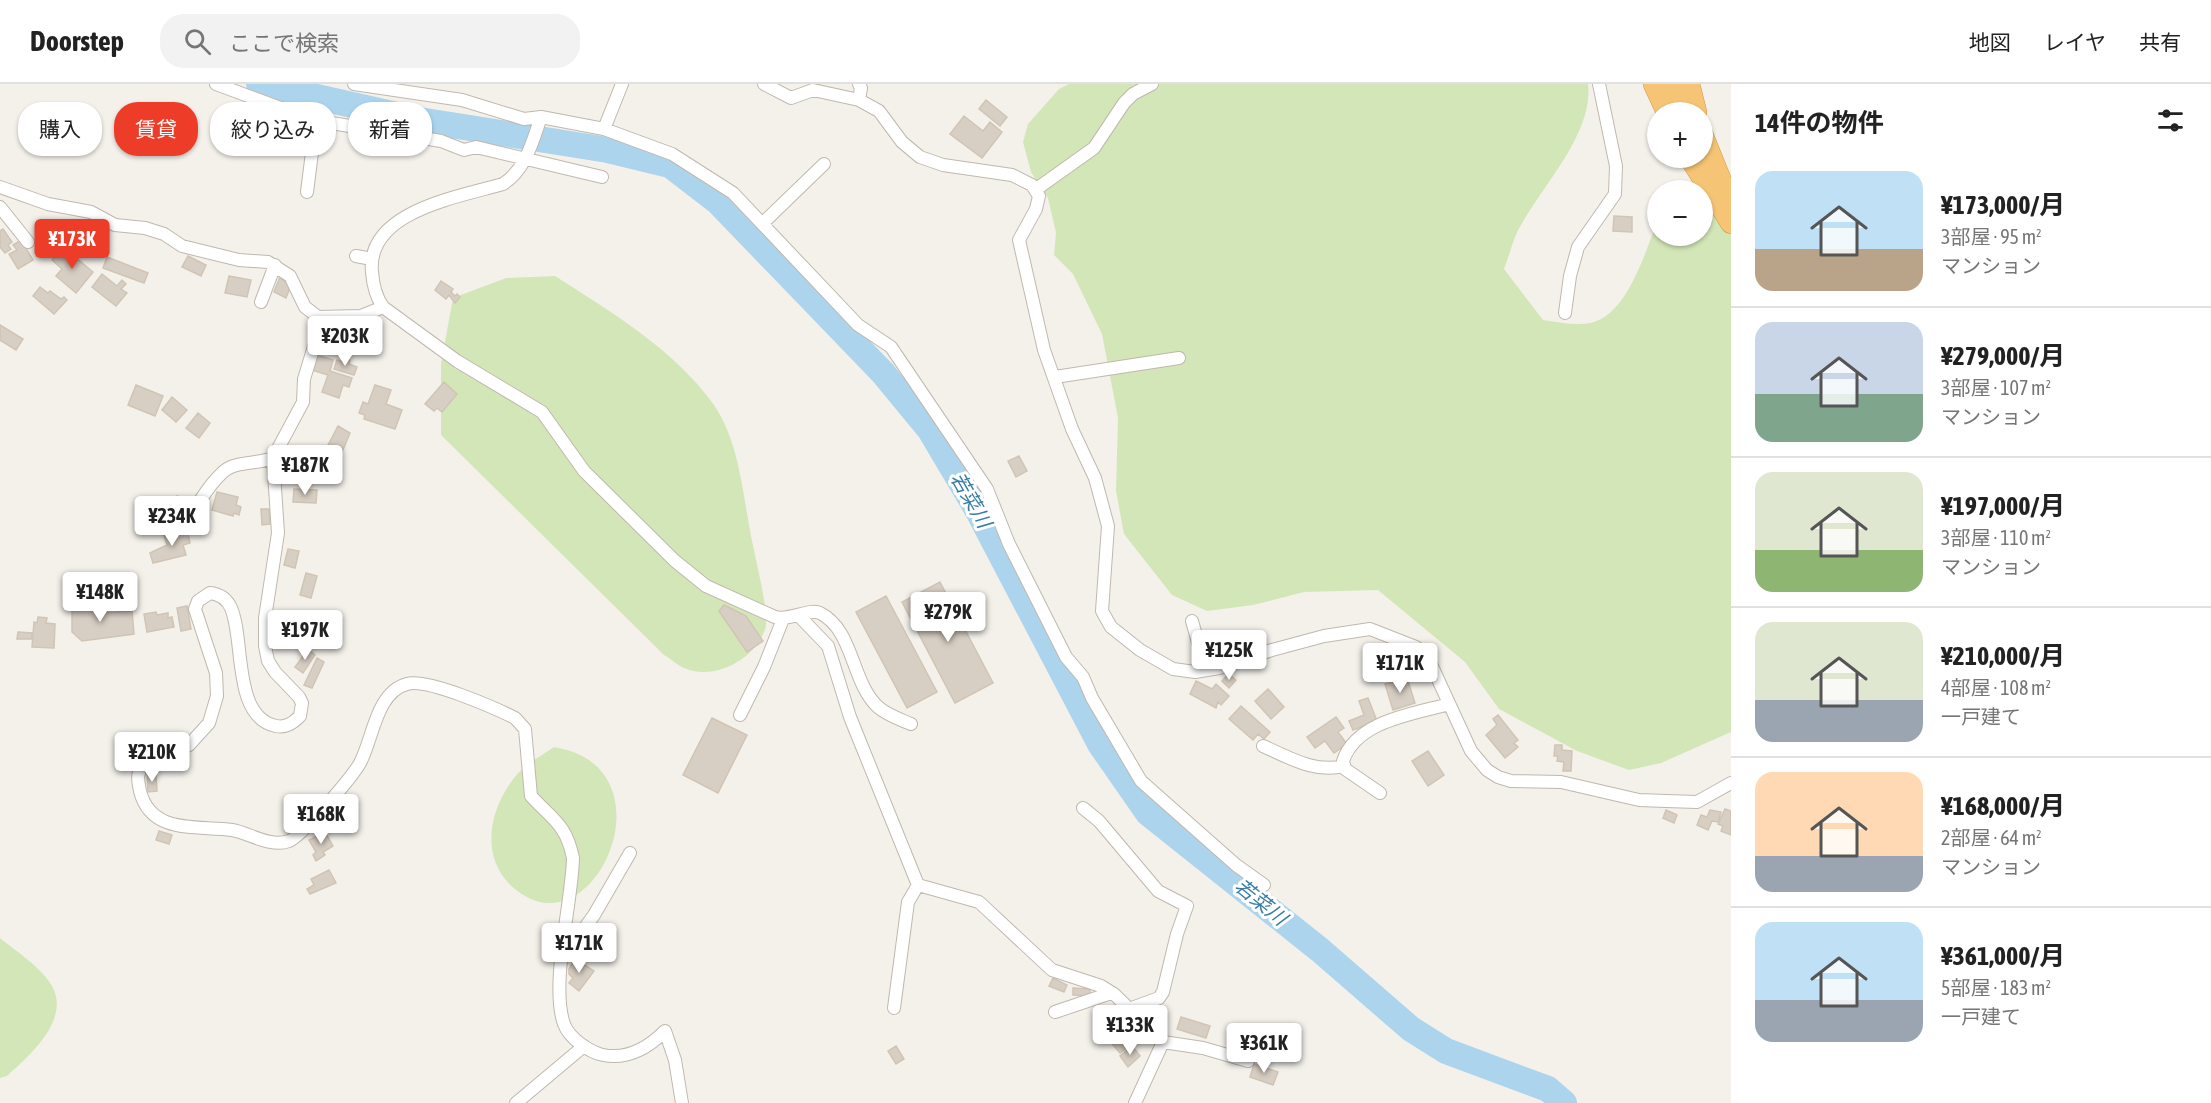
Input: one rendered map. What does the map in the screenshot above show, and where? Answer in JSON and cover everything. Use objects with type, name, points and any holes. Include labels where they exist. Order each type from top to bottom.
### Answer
[{"type":"highway","points":[[1654,84],[1662,102]]},
{"type":"highway","points":[[1672,84],[1678,102]]},
{"type":"highway","points":[[1689,84],[1694,102]]},
{"type":"highway","points":[[1713,161],[1731,206]]},
{"type":"highway","points":[[1696,168],[1731,224]]},
{"type":"highway","points":[[1705,168],[1731,215]]},
{"type":"street","points":[[216,84],[265,102]]},
{"type":"street","points":[[354,84],[462,100],[524,119],[604,129],[644,142],[696,167],[733,193],[858,325],[891,347],[987,489],[1009,544],[1066,657],[1083,677],[1092,698],[1141,781],[1236,865],[1264,885]]},
{"type":"street","points":[[604,129],[622,84]]},
{"type":"street","points":[[764,84],[791,98],[810,87],[859,100],[879,111],[902,142],[920,157],[942,165],[1012,176],[1032,185],[1039,195],[1036,209],[1019,240],[1044,350],[1072,429],[1095,478],[1108,526],[1102,611],[1111,627],[1140,650],[1173,669],[1195,672],[1219,668],[1282,647],[1344,631],[1370,629],[1416,647],[1430,662],[1471,751],[1487,770],[1498,777],[1511,780],[1561,782],[1639,800],[1697,802],[1731,783]]},
{"type":"street","points":[[859,84],[861,88],[859,100]]},
{"type":"street","points":[[1035,190],[1076,158],[1094,148],[1124,103],[1133,94],[1152,84]]},
{"type":"street","points":[[1565,313],[1578,247],[1616,194],[1616,166],[1599,84]]},
{"type":"street","points":[[540,120],[527,157],[511,178],[503,184],[436,203],[407,216],[384,234],[372,259],[375,290],[383,308],[457,361],[542,411],[584,471],[675,561],[706,586],[783,619],[800,616],[810,611],[819,613],[833,624],[846,645],[861,683],[876,705],[887,714],[910,724]]},
{"type":"street","points":[[336,124],[441,141],[464,150],[476,147],[527,157],[602,177]]},
{"type":"street","points":[[307,192],[312,156]]},
{"type":"street","points":[[763,223],[824,164]]},
{"type":"street","points":[[0,187],[48,204],[91,212],[115,225],[145,228],[164,234],[182,246],[275,265],[294,280],[309,312],[323,317],[361,316],[383,308]]},
{"type":"street","points":[[0,207],[28,242]]},
{"type":"street","points":[[356,256],[372,259]]},
{"type":"street","points":[[261,302],[275,265]]},
{"type":"street","points":[[323,317],[304,379],[303,402],[273,458],[278,533],[265,618],[266,646],[268,662],[302,703],[300,716],[289,725],[281,727],[264,723],[257,714],[249,702],[242,679],[232,610],[228,603],[217,594],[210,592],[203,596],[195,609],[216,673],[217,696],[209,723],[196,740],[176,753],[150,761],[138,772],[142,797],[148,810],[165,824],[234,830],[273,842],[289,841],[299,835],[313,820],[359,765],[386,699],[407,684],[424,682],[515,718],[525,729],[531,796],[562,825],[569,840],[573,858],[560,982],[564,1026],[584,1046],[602,1055],[619,1056],[635,1053],[652,1044],[665,1031],[675,1060],[682,1103]]},
{"type":"street","points":[[1055,377],[1179,358]]},
{"type":"street","points":[[151,527],[183,520],[194,513],[224,471],[273,458]]},
{"type":"street","points":[[800,616],[828,646],[850,717],[918,885]]},
{"type":"street","points":[[740,715],[764,667],[783,619]]},
{"type":"street","points":[[1192,621],[1199,646],[1219,668]]},
{"type":"street","points":[[1380,793],[1351,774],[1344,766],[1345,752],[1355,739],[1367,730],[1449,704]]},
{"type":"street","points":[[1263,746],[1320,768],[1344,766]]},
{"type":"street","points":[[1083,808],[1099,821],[1158,891],[1187,906],[1160,998],[1129,1009]]},
{"type":"street","points":[[563,958],[594,915],[630,853]]},
{"type":"street","points":[[918,885],[979,902],[1052,970],[1111,993],[1163,1042],[1203,1048],[1248,1061]]},
{"type":"street","points":[[894,1008],[908,902],[918,885]]},
{"type":"street","points":[[1054,1012],[1111,993]]},
{"type":"street","points":[[1135,1103],[1163,1042]]},
{"type":"street","points":[[516,1103],[584,1046]]},
{"type":"green space","points":[[1069,84],[1588,84],[1588,102],[1575,139],[1518,230],[1504,269],[1543,320],[1561,323],[1590,323],[1603,318],[1614,309],[1632,282],[1648,246],[1713,246],[1713,189],[1731,182],[1731,732],[1661,763],[1629,770],[1577,751],[1499,709],[1465,662],[1378,590],[1304,592],[1253,605],[1207,611],[1172,595],[1124,534],[1116,491],[1118,418],[1102,334],[1073,274],[1054,255],[1056,233],[1048,198],[1031,172],[1023,142],[1028,124],[1059,89]]},
{"type":"green space","points":[[555,276],[640,333],[680,366],[714,405],[730,436],[762,586],[766,628],[751,651],[742,659],[720,670],[708,672],[681,667],[664,655],[441,435],[441,364],[453,298],[506,278]]},
{"type":"green space","points":[[554,747],[590,761],[610,784],[616,814],[612,845],[598,873],[578,894],[553,903],[525,896],[510,885],[500,871],[491,841],[497,808],[514,778]]},
{"type":"green space","points":[[0,938],[42,972],[52,986],[56,999],[56,1012],[52,1024],[36,1048],[7,1076],[0,1078]]},
{"type":"building","points":[[986,100],[1007,117],[1000,126],[979,109]]},
{"type":"building","points":[[964,116],[983,131],[990,122],[1002,132],[982,158],[950,134]]},
{"type":"building","points":[[1614,216],[1632,217],[1632,232],[1613,231]]},
{"type":"building","points":[[63,226],[72,230],[67,241],[58,237]]},
{"type":"building","points":[[89,226],[107,235],[100,252],[81,243]]},
{"type":"building","points":[[3,229],[12,242],[8,245],[11,249],[5,253],[0,247],[0,231]]},
{"type":"building","points":[[21,240],[33,260],[18,269],[9,254],[17,250],[13,245]]},
{"type":"building","points":[[63,247],[93,272],[76,293],[56,276],[62,269],[52,260]]},
{"type":"building","points":[[188,256],[206,265],[201,276],[182,267]]},
{"type":"building","points":[[107,257],[148,273],[144,283],[103,268]]},
{"type":"building","points":[[102,274],[117,286],[122,280],[126,284],[121,289],[127,293],[116,306],[92,287]]},
{"type":"building","points":[[229,276],[251,280],[247,297],[225,293]]},
{"type":"building","points":[[280,277],[290,288],[286,298],[274,292]]},
{"type":"building","points":[[441,281],[453,289],[451,292],[455,296],[457,294],[460,297],[455,303],[449,295],[446,299],[435,290]]},
{"type":"building","points":[[40,287],[48,293],[50,291],[61,299],[64,297],[67,300],[54,314],[33,296]]},
{"type":"building","points":[[0,325],[23,339],[16,350],[0,340]]},
{"type":"building","points":[[317,355],[333,360],[330,371],[352,378],[349,387],[343,385],[339,398],[322,392],[328,375],[312,370]]},
{"type":"building","points":[[344,358],[350,360],[349,364],[357,367],[354,375],[334,369],[337,360],[343,362]]},
{"type":"building","points":[[444,382],[457,394],[442,412],[437,408],[434,411],[425,404]]},
{"type":"building","points":[[136,385],[163,396],[155,416],[128,405]]},
{"type":"building","points":[[375,385],[391,390],[386,404],[402,410],[395,429],[364,419],[365,415],[359,413],[363,402],[368,404]]},
{"type":"building","points":[[172,397],[187,410],[176,422],[162,410]]},
{"type":"building","points":[[198,413],[210,423],[199,438],[186,428]]},
{"type":"building","points":[[338,426],[350,433],[335,469],[324,464],[331,452],[326,449]]},
{"type":"building","points":[[317,448],[326,452],[322,462],[313,457]]},
{"type":"building","points":[[1019,456],[1027,471],[1016,477],[1008,461]]},
{"type":"building","points":[[294,489],[317,490],[316,503],[293,502]]},
{"type":"building","points":[[217,492],[238,497],[236,505],[241,507],[239,515],[234,513],[233,516],[212,510]]},
{"type":"building","points":[[177,496],[190,504],[186,510],[173,502]]},
{"type":"building","points":[[261,509],[269,509],[270,524],[262,525]]},
{"type":"building","points":[[187,529],[190,543],[183,545],[186,555],[153,563],[150,553],[167,545],[164,535]]},
{"type":"building","points":[[288,549],[299,551],[295,568],[284,565]]},
{"type":"building","points":[[306,573],[317,576],[311,598],[300,595]]},
{"type":"building","points":[[940,582],[993,683],[955,703],[902,602]]},
{"type":"building","points":[[886,596],[937,692],[907,708],[856,612]]},
{"type":"building","points":[[80,601],[88,605],[89,609],[98,608],[99,613],[132,611],[134,634],[82,641],[72,632],[72,602]]},
{"type":"building","points":[[724,605],[746,616],[763,641],[747,652],[719,611]]},
{"type":"building","points":[[187,606],[191,629],[181,631],[177,608]]},
{"type":"building","points":[[156,612],[157,615],[168,613],[168,618],[172,617],[174,627],[147,632],[144,614]]},
{"type":"building","points":[[38,617],[47,618],[46,623],[55,624],[54,648],[32,647],[34,622],[37,623]]},
{"type":"building","points":[[299,625],[314,626],[312,647],[297,646]]},
{"type":"building","points":[[18,632],[32,633],[32,639],[17,639]]},
{"type":"building","points":[[308,649],[315,655],[303,673],[295,667]]},
{"type":"building","points":[[317,658],[324,662],[312,688],[304,685]]},
{"type":"building","points":[[1229,674],[1236,680],[1229,688],[1222,681]]},
{"type":"building","points":[[1407,678],[1415,703],[1393,710],[1385,684]]},
{"type":"building","points":[[1196,681],[1212,689],[1216,684],[1229,696],[1221,705],[1218,702],[1216,708],[1190,694]]},
{"type":"building","points":[[1268,689],[1284,707],[1271,719],[1255,701]]},
{"type":"building","points":[[1368,698],[1377,721],[1353,730],[1349,721],[1364,715],[1359,701]]},
{"type":"building","points":[[1241,706],[1270,732],[1264,739],[1258,734],[1253,740],[1229,719]]},
{"type":"building","points":[[1498,715],[1518,740],[1514,743],[1518,747],[1505,758],[1486,735],[1497,725],[1493,719]]},
{"type":"building","points":[[1336,717],[1344,728],[1338,732],[1347,744],[1334,753],[1325,741],[1315,748],[1307,737]]},
{"type":"building","points":[[712,718],[747,735],[718,793],[683,775]]},
{"type":"building","points":[[1555,745],[1562,745],[1562,750],[1572,751],[1571,771],[1563,771],[1564,762],[1557,761],[1558,756],[1554,756]]},
{"type":"building","points":[[1428,751],[1444,775],[1428,786],[1412,761]]},
{"type":"building","points":[[156,774],[157,791],[148,792],[147,775]]},
{"type":"building","points":[[1725,809],[1731,811],[1731,835],[1721,831],[1723,826],[1718,824]]},
{"type":"building","points":[[1666,810],[1677,815],[1674,823],[1663,818]]},
{"type":"building","points":[[1710,810],[1721,812],[1718,822],[1712,821],[1708,830],[1697,825],[1701,815],[1707,817]]},
{"type":"building","points":[[159,831],[172,835],[169,844],[156,840]]},
{"type":"building","points":[[325,832],[333,846],[323,852],[325,855],[316,861],[313,855],[316,852],[309,840]]},
{"type":"building","points":[[329,870],[336,883],[310,894],[307,889],[314,885],[311,879]]},
{"type":"building","points":[[575,959],[594,971],[579,991],[569,983],[573,978],[569,974],[569,969]]},
{"type":"building","points":[[1053,978],[1067,985],[1064,992],[1049,986]]},
{"type":"building","points":[[1073,988],[1090,989],[1090,996],[1073,995]]},
{"type":"building","points":[[1181,1017],[1210,1026],[1206,1038],[1177,1029]]},
{"type":"building","points":[[1108,1018],[1113,1025],[1121,1019],[1133,1034],[1126,1040],[1130,1045],[1120,1053],[1098,1027]]},
{"type":"building","points":[[896,1046],[904,1059],[896,1064],[888,1051]]},
{"type":"building","points":[[1132,1046],[1140,1056],[1128,1067],[1120,1056]]},
{"type":"building","points":[[1254,1064],[1278,1072],[1273,1085],[1250,1077]]},
{"type":"waterway","name":"若菜川","points":[[259,84],[419,120],[608,150],[670,165],[718,202],[883,373],[930,430],[978,511],[1100,744],[1148,813],[1320,950],[1411,1029],[1446,1051],[1548,1089],[1564,1103]]}]
